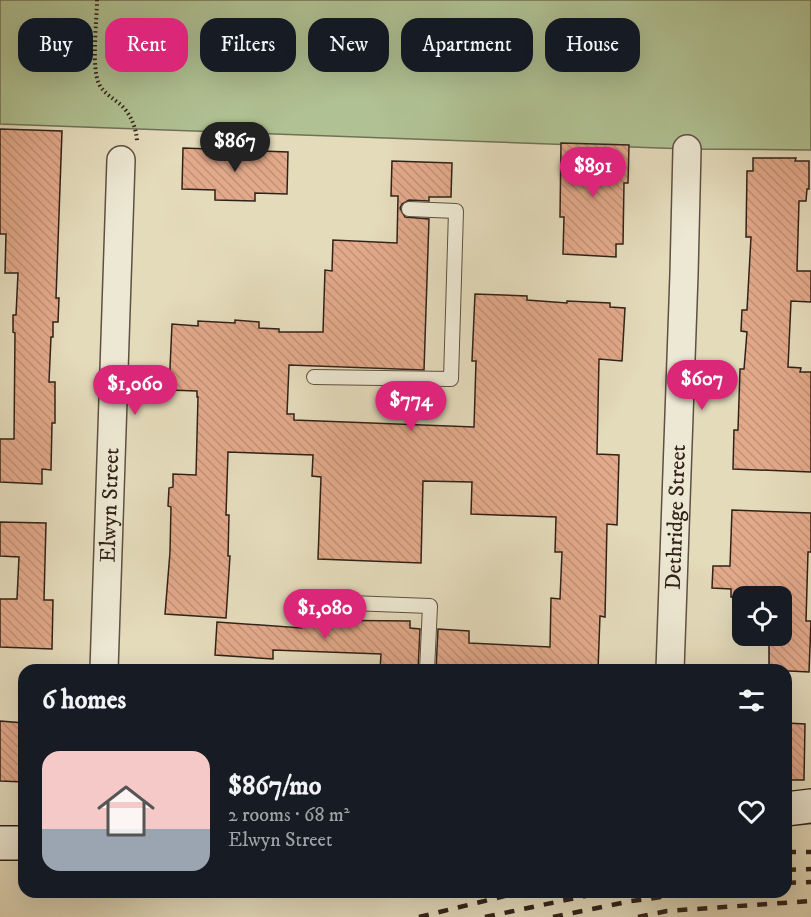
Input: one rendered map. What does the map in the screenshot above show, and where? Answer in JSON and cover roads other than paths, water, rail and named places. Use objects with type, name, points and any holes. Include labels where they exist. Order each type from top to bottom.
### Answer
[{"type":"street","name":"Dethridge Street","points":[[670,664],[687,149]]},
{"type":"street","name":"Elwyn Street","points":[[104,664],[121,160]]},
{"type":"street","points":[[792,808],[811,806]]},
{"type":"street","points":[[0,843],[18,843]]},
{"type":"lane","points":[[314,377],[451,379],[456,212],[409,209]]},
{"type":"lane","points":[[323,602],[430,606],[427,664]]},
{"type":"railway","points":[[792,852],[811,852]]},
{"type":"railway","points":[[792,870],[811,869]]},
{"type":"railway","points":[[792,883],[811,882]]},
{"type":"railway","points":[[419,917],[497,898]]},
{"type":"railway","points":[[485,917],[575,898]]},
{"type":"railway","points":[[553,917],[654,898]]},
{"type":"railway","points":[[638,917],[667,911],[811,901]]}]
